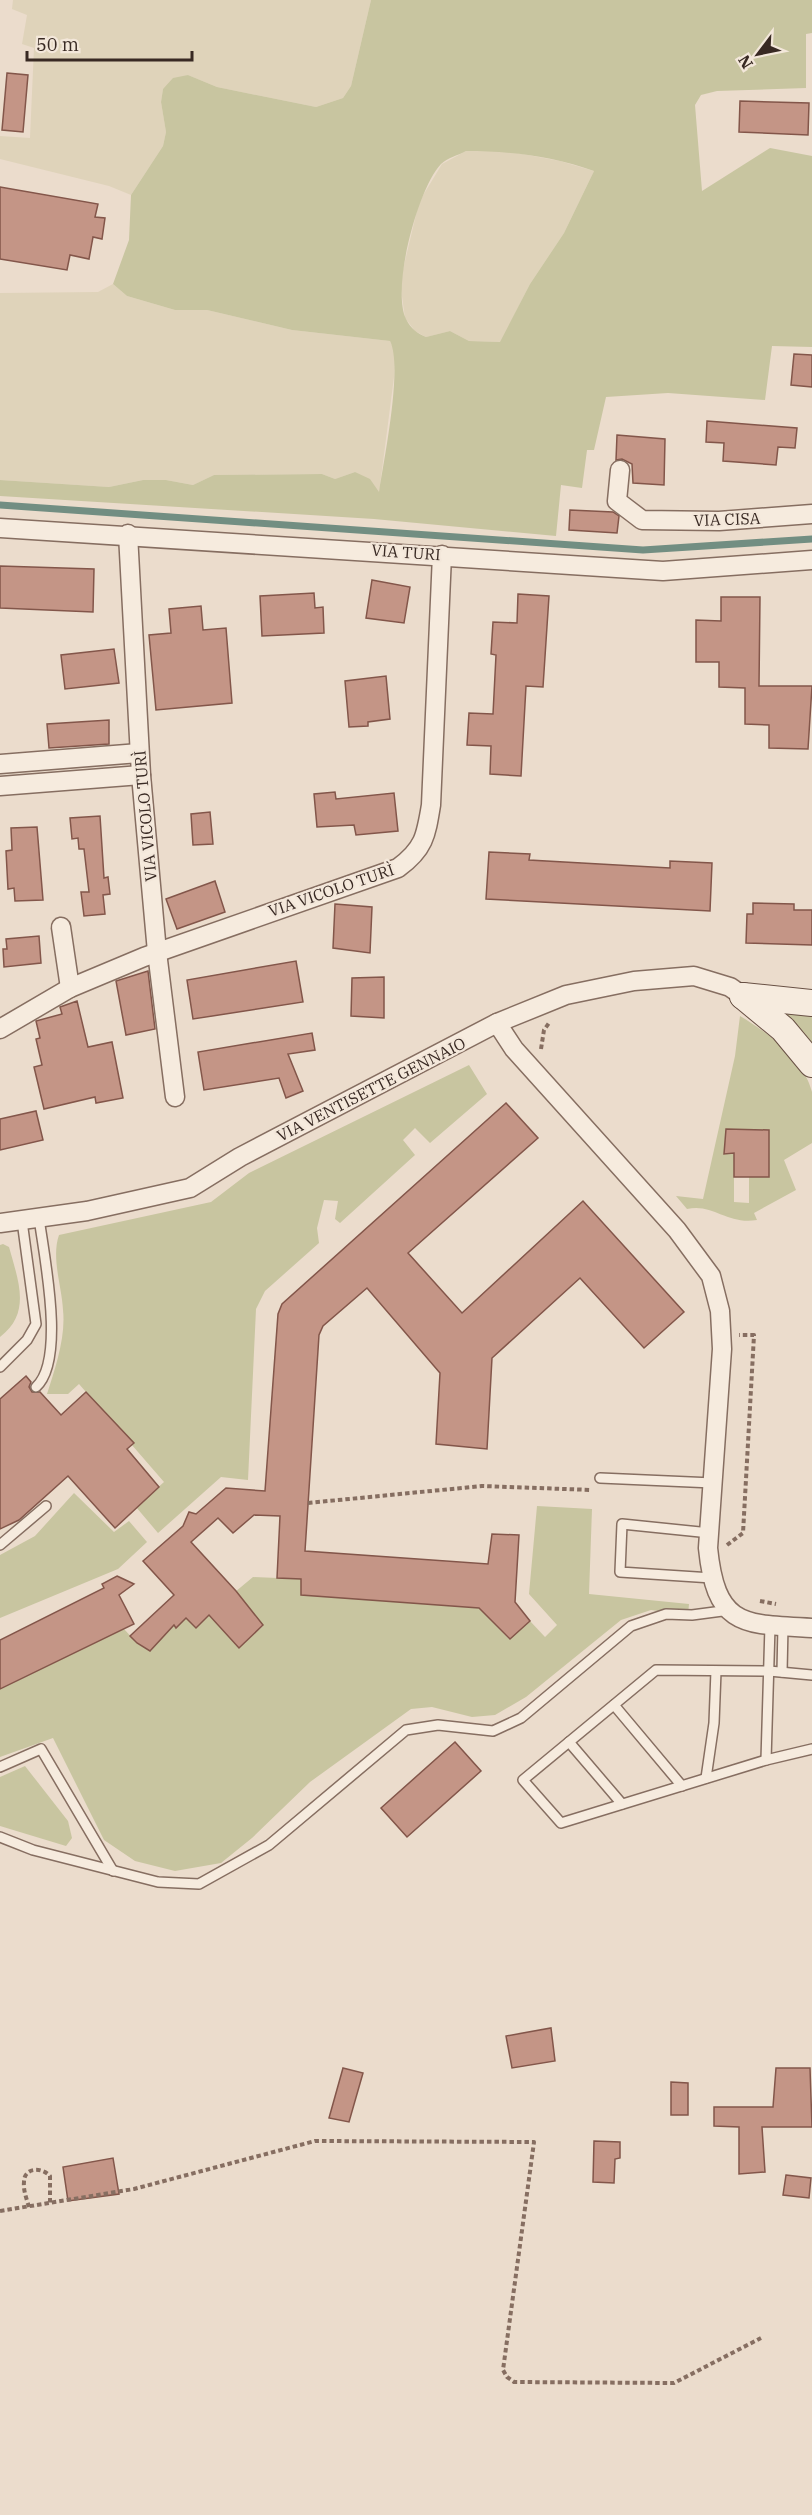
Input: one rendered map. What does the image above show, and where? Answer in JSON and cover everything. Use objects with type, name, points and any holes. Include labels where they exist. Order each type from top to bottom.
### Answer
[{"type":"street","name":"VIA CISA","points":[[620,470],[617,501],[642,520],[719,521],[812,514]]},
{"type":"street","name":"VIA TURI","points":[[0,528],[128,534],[663,571],[812,560]]},
{"type":"street","name":"VIA VICOLO TURÌ","points":[[128,534],[141,775],[157,952],[175,1096]]},
{"type":"street","name":"VIA VICOLO TURÌ","points":[[0,1029],[70,988],[157,952],[398,868],[417,854],[427,833],[431,805],[442,555]]},
{"type":"street","points":[[0,764],[140,753]]},
{"type":"street","points":[[0,786],[141,775]]},
{"type":"street","points":[[61,927],[70,988]]},
{"type":"street","name":"VIA VENTISETTE GENNAIO","points":[[0,1223],[87,1211],[190,1188],[214,1176],[240,1156],[497,1023],[566,994],[634,981],[694,976],[730,987],[743,996],[783,1029],[812,1064]]},
{"type":"street","name":"VIA VENTISETTE GENNAIO","points":[[743,996],[812,1003]]},
{"type":"street","points":[[497,1023],[514,1049],[677,1230],[711,1276],[720,1311],[722,1349],[711,1533],[708,1548],[712,1578],[724,1605],[741,1620],[776,1626],[812,1628]]},
{"type":"lane","points":[[0,1367],[27,1340],[36,1324],[30,1220]]},
{"type":"lane","points":[[30,1220],[52,1305],[49,1361],[42,1381],[36,1387]]},
{"type":"lane","points":[[600,1478],[713,1483]]},
{"type":"lane","points":[[0,1545],[46,1506]]},
{"type":"lane","points":[[711,1533],[622,1524],[620,1572],[712,1578]]},
{"type":"lane","points":[[0,1837],[33,1850],[158,1882],[199,1884],[269,1845],[406,1730],[438,1725],[493,1731],[521,1718],[631,1626],[666,1614],[692,1615],[730,1610]]},
{"type":"lane","points":[[766,1760],[769,1671],[776,1626]]},
{"type":"lane","points":[[776,1626],[782,1672]]},
{"type":"lane","points":[[812,1675],[769,1671],[656,1670],[523,1780],[561,1823],[766,1760],[812,1749]]},
{"type":"lane","points":[[706,1778],[714,1723],[716,1671]]},
{"type":"lane","points":[[614,1705],[682,1786]]},
{"type":"lane","points":[[569,1742],[622,1804]]},
{"type":"lane","points":[[0,1767],[41,1749],[113,1871]]},
{"type":"path","points":[[542,1053],[540,1045],[544,1030],[551,1020]]},
{"type":"path","points":[[723,1554],[724,1547],[742,1533],[753,1379],[754,1335],[734,1335],[734,1332]]},
{"type":"path","points":[[308,1503],[482,1486],[597,1491]]},
{"type":"path","points":[[752,1600],[782,1605]]},
{"type":"path","points":[[0,2211],[134,2189],[315,2141],[534,2142],[503,2370],[510,2380],[514,2382],[674,2383],[761,2338]]},
{"type":"path","points":[[29,2207],[23,2183],[26,2174],[34,2169],[43,2170],[50,2176],[50,2204]]},
{"type":"shaded area","points":[[13,0],[371,0],[351,86],[343,98],[316,107],[217,87],[188,75],[163,89],[161,102],[166,132],[163,146],[131,195],[109,186],[0,159],[0,136],[30,138],[34,48],[22,44],[27,15],[12,9]]},
{"type":"shaded area","points":[[371,0],[812,0],[812,33],[806,34],[806,88],[717,91],[701,95],[695,105],[702,191],[770,148],[812,156],[812,347],[772,346],[765,400],[668,393],[606,397],[594,450],[587,450],[582,488],[561,485],[556,536],[374,519],[0,496],[0,480],[109,487],[143,480],[166,480],[193,485],[214,475],[322,474],[335,479],[355,472],[370,479],[379,492],[394,392],[393,354],[390,341],[292,330],[207,310],[175,310],[127,296],[113,284],[129,240],[131,195],[163,146],[166,132],[161,102],[163,89],[173,78],[188,75],[217,87],[316,107],[343,98],[351,86]],"holes":[[[466,151],[547,158],[594,171],[564,233],[530,284],[500,342],[469,341],[450,331],[426,337],[410,325],[402,304],[404,263],[416,215],[432,176],[441,164]]]},
{"type":"shaded area","points":[[466,151],[507,151],[560,161],[594,171],[564,233],[530,284],[501,342],[469,341],[450,331],[426,337],[415,331],[405,318],[400,282],[419,202],[442,164]]},
{"type":"shaded area","points":[[113,284],[127,296],[175,310],[207,310],[292,330],[390,341],[395,352],[394,377],[379,493],[355,472],[335,479],[322,474],[214,475],[193,485],[166,480],[143,480],[109,487],[0,480],[0,293],[98,292]]},
{"type":"shaded area","points":[[763,1004],[812,1014],[812,1050]]},
{"type":"shaded area","points":[[740,1016],[773,1038],[793,1057],[807,1079],[812,1092],[812,1143],[784,1160],[796,1190],[754,1213],[757,1220],[737,1220],[705,1209],[687,1209],[676,1196],[703,1199],[735,1056]],"holes":[[[726,1129],[769,1130],[769,1177],[749,1177],[749,1203],[734,1202],[734,1153],[724,1153]]]},
{"type":"shaded area","points":[[469,1065],[487,1094],[430,1143],[415,1128],[403,1140],[415,1155],[340,1223],[335,1219],[338,1201],[324,1200],[317,1228],[319,1243],[265,1291],[256,1309],[248,1480],[221,1477],[158,1533],[136,1507],[164,1482],[79,1384],[68,1394],[47,1394],[59,1353],[64,1320],[56,1263],[59,1235],[211,1202],[249,1173]]},
{"type":"shaded area","points":[[0,1245],[9,1247],[20,1295],[16,1317],[10,1328],[0,1337]]},
{"type":"shaded area","points":[[74,1493],[114,1532],[129,1521],[147,1542],[118,1569],[0,1618],[0,1555],[35,1536]]},
{"type":"shaded area","points":[[537,1506],[592,1509],[589,1594],[689,1604],[688,1615],[651,1610],[621,1620],[526,1697],[495,1715],[472,1717],[432,1707],[411,1709],[310,1782],[252,1838],[221,1863],[175,1871],[135,1861],[104,1840],[53,1738],[0,1757],[0,1689],[124,1629],[137,1643],[151,1651],[155,1646],[152,1638],[166,1618],[176,1628],[186,1618],[196,1628],[209,1615],[239,1648],[263,1626],[235,1592],[253,1577],[301,1579],[301,1595],[479,1608],[509,1639],[530,1621],[545,1637],[557,1625],[529,1594]]},
{"type":"shaded area","points":[[25,1766],[68,1821],[72,1838],[66,1846],[0,1826],[0,1777]]},
{"type":"building","points":[[7,73],[28,75],[23,132],[2,130]]},
{"type":"building","points":[[740,101],[809,103],[808,135],[739,132]]},
{"type":"building","points":[[0,187],[98,204],[95,217],[105,218],[102,239],[93,237],[89,259],[70,255],[67,270],[0,259]]},
{"type":"building","points":[[794,354],[812,355],[812,387],[791,385]]},
{"type":"building","points":[[707,421],[797,428],[795,448],[778,447],[776,465],[723,461],[724,443],[706,442]]},
{"type":"building","points":[[617,435],[665,439],[664,485],[633,483],[632,464],[622,459],[616,460]]},
{"type":"building","points":[[570,510],[613,512],[619,516],[617,533],[569,530]]},
{"type":"building","points":[[0,566],[94,569],[93,612],[0,608]]},
{"type":"building","points":[[372,580],[410,587],[404,623],[366,618]]},
{"type":"building","points":[[314,593],[315,608],[323,607],[324,633],[262,636],[260,596]]},
{"type":"building","points":[[518,594],[549,596],[543,687],[526,686],[521,776],[490,774],[491,746],[467,745],[469,713],[493,714],[496,655],[491,654],[493,622],[517,623]]},
{"type":"building","points":[[721,597],[760,597],[759,686],[812,686],[808,749],[769,748],[769,725],[745,724],[745,688],[719,687],[719,662],[696,662],[696,620],[721,621]]},
{"type":"building","points":[[201,606],[203,630],[226,628],[232,703],[156,710],[149,635],[171,633],[169,609]]},
{"type":"building","points":[[114,649],[119,683],[65,689],[61,655]]},
{"type":"building","points":[[386,676],[390,719],[368,722],[368,726],[349,727],[345,681]]},
{"type":"building","points":[[109,720],[109,744],[49,748],[47,724]]},
{"type":"building","points":[[335,792],[336,799],[394,793],[398,831],[356,835],[354,825],[317,827],[314,794]]},
{"type":"building","points":[[210,812],[213,844],[193,845],[191,814]]},
{"type":"building","points":[[100,816],[104,878],[108,877],[110,894],[103,895],[105,914],[84,916],[81,892],[89,892],[84,849],[79,849],[78,838],[72,839],[70,818]]},
{"type":"building","points":[[37,827],[43,900],[15,901],[14,888],[8,889],[6,851],[12,850],[11,828]]},
{"type":"building","points":[[489,852],[530,854],[529,860],[670,868],[670,861],[712,863],[710,911],[486,899]]},
{"type":"building","points":[[215,881],[225,912],[177,929],[166,899]]},
{"type":"building","points":[[753,903],[794,904],[794,910],[812,910],[812,945],[746,943],[747,914],[753,914]]},
{"type":"building","points":[[335,904],[372,907],[370,953],[333,948]]},
{"type":"building","points":[[39,936],[41,963],[4,967],[3,949],[7,949],[6,939]]},
{"type":"building","points":[[296,961],[303,1002],[193,1019],[187,980]]},
{"type":"building","points":[[148,971],[155,1029],[126,1035],[116,981]]},
{"type":"building","points":[[384,977],[384,1018],[351,1016],[352,978]]},
{"type":"building","points":[[77,1001],[88,1047],[112,1042],[123,1098],[96,1103],[95,1097],[44,1109],[34,1067],[42,1065],[36,1039],[40,1038],[36,1021],[62,1014],[60,1007]]},
{"type":"building","points":[[312,1033],[315,1050],[288,1054],[303,1091],[286,1098],[279,1078],[204,1090],[198,1052]]},
{"type":"building","points":[[506,1103],[538,1138],[408,1253],[462,1313],[583,1201],[684,1312],[644,1348],[580,1278],[492,1358],[487,1449],[436,1444],[440,1373],[367,1288],[323,1326],[319,1335],[305,1551],[488,1564],[492,1534],[519,1535],[515,1602],[530,1621],[510,1639],[479,1608],[301,1595],[301,1579],[277,1578],[280,1516],[254,1515],[233,1533],[218,1518],[191,1542],[236,1591],[263,1625],[239,1648],[209,1615],[196,1628],[186,1618],[176,1628],[174,1625],[150,1651],[137,1643],[130,1636],[174,1595],[143,1561],[183,1526],[189,1512],[196,1514],[226,1488],[265,1491],[278,1314],[282,1304]]},
{"type":"building","points":[[36,1111],[43,1140],[0,1150],[0,1119]]},
{"type":"building","points":[[726,1129],[769,1130],[769,1177],[734,1177],[734,1153],[724,1154]]},
{"type":"building","points":[[26,1376],[31,1382],[29,1387],[32,1392],[40,1392],[61,1415],[86,1392],[134,1443],[127,1449],[159,1487],[115,1528],[68,1476],[19,1520],[0,1529],[0,1399]]},
{"type":"building","points":[[117,1576],[134,1584],[119,1595],[134,1624],[0,1689],[0,1640],[104,1588],[102,1584]]},
{"type":"building","points":[[455,1742],[481,1771],[407,1837],[381,1808]]},
{"type":"building","points":[[551,2028],[555,2061],[512,2068],[506,2036]]},
{"type":"building","points":[[343,2068],[363,2073],[349,2122],[329,2118]]},
{"type":"building","points":[[776,2068],[810,2068],[812,2127],[762,2127],[765,2172],[739,2174],[739,2127],[714,2126],[714,2107],[773,2107]]},
{"type":"building","points":[[671,2082],[688,2083],[688,2115],[671,2115]]},
{"type":"building","points":[[594,2141],[620,2142],[620,2158],[615,2159],[614,2183],[593,2182]]},
{"type":"building","points":[[113,2158],[119,2194],[68,2201],[63,2167]]},
{"type":"building","points":[[786,2175],[811,2178],[809,2198],[783,2195]]},
{"type":"waterway","points":[[0,505],[643,550],[812,539]]}]
